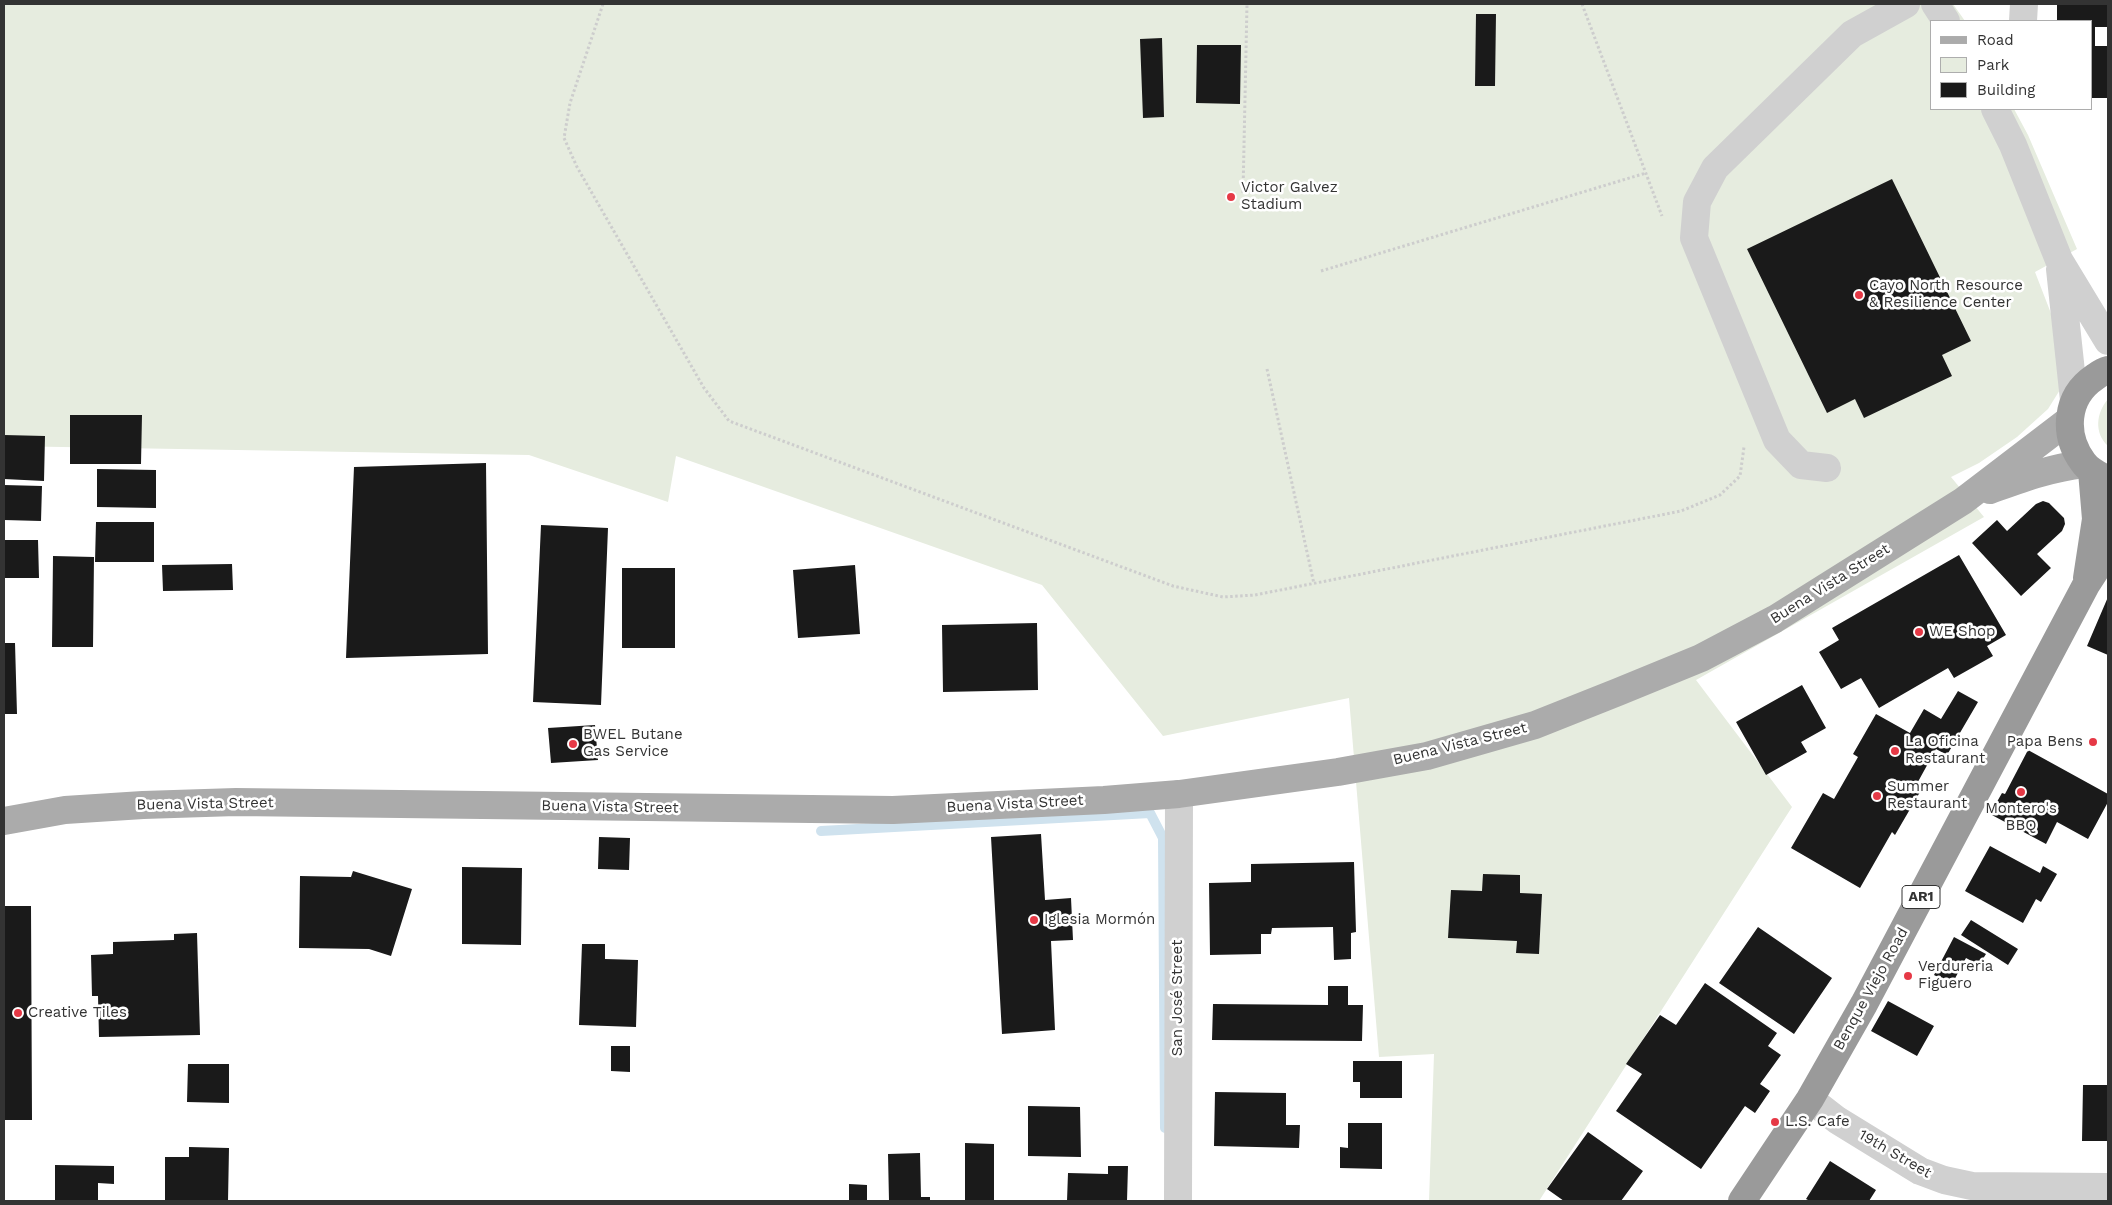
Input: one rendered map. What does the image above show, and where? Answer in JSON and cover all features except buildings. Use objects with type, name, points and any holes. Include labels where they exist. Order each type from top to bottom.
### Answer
[{"type":"highway","points":[[2071,410],[2086,383],[2108,370]]},
{"type":"highway","name":"Benque Viejo Road","points":[[2071,410],[2072,444],[2094,472],[2096,519],[2086,585]]},
{"type":"highway","name":"Benque Viejo Road","points":[[1742,1201],[1810,1099],[1864,1004],[2086,585],[2108,552]]},
{"type":"main road","name":"Buena Vista Street","points":[[4,821],[65,810],[143,804],[236,802],[893,810],[1104,800],[1178,794],[1338,772],[1427,756],[1535,725],[1701,658],[1775,619],[1963,500],[2071,410]]},
{"type":"main road","name":"Buena Vista Street","points":[[1963,500],[2059,467],[2094,472]]},
{"type":"street","points":[[1827,468],[1801,465],[1776,440],[1694,238],[1698,202],[1715,168],[1852,34],[1906,4]]},
{"type":"street","points":[[1935,4],[1945,20]]},
{"type":"street","points":[[2023,20],[2024,4]]},
{"type":"street","points":[[1996,110],[2013,145],[2059,260],[2108,341]]},
{"type":"street","points":[[2013,145],[2016,110]]},
{"type":"street","points":[[2059,260],[2071,410]]},
{"type":"street","name":"San José Street","points":[[1178,794],[1178,1201]]},
{"type":"street","name":"19th Street","points":[[1810,1099],[1837,1120],[1920,1171],[1944,1180],[1972,1186],[2108,1187]]},
{"type":"path","points":[[603,4],[570,103],[564,138],[577,167],[704,388],[728,421],[1173,586],[1223,597],[1255,596],[1681,511],[1720,495],[1740,476],[1744,444]]},
{"type":"path","points":[[1243,193],[1247,4]]},
{"type":"path","points":[[1582,4],[1663,218]]},
{"type":"path","points":[[1321,271],[1646,173]]},
{"type":"path","points":[[1267,369],[1314,584]]},
{"type":"green space","name":"Victor Galvez Stadium","points":[[4,4],[1953,4],[1964,20],[1930,20],[1930,110],[2015,110],[2028,135],[2077,249],[2035,272],[2057,329],[2063,385],[2048,409],[2017,437],[1979,463],[1951,477],[1984,517],[1696,680],[1792,807],[1539,1201],[1429,1201],[1434,1054],[1379,1057],[1349,698],[1163,736],[1042,585],[676,456],[668,502],[529,455],[4,446]]},
{"type":"green space","points":[[2108,399],[2108,446],[2100,435],[2098,423],[2101,410]]},
{"type":"waterway","points":[[821,831],[1150,813],[1163,838],[1165,1128]]},
{"type":"place","name":"Victor Galvez Stadium","points":[[1231,197]]},
{"type":"place","name":"Cayo North Resource & Resilience Center","points":[[1859,295]]},
{"type":"place","name":"WE Shop","points":[[1919,632]]},
{"type":"place","name":"Papa Bens","points":[[2093,742]]},
{"type":"place","name":"BWEL Butane Gas Service","points":[[573,744]]},
{"type":"place","name":"La Oficina Restaurant","points":[[1895,751]]},
{"type":"place","name":"Montero's BBQ","points":[[2021,792]]},
{"type":"place","name":"Summer Restaurant","points":[[1877,796]]},
{"type":"place","name":"Iglesia Mormón","points":[[1034,920]]},
{"type":"place","name":"Verdureria Figuero","points":[[1908,976]]},
{"type":"place","name":"Creative Tiles","points":[[18,1013]]},
{"type":"place","name":"L.S. Cafe","points":[[1775,1122]]}]
